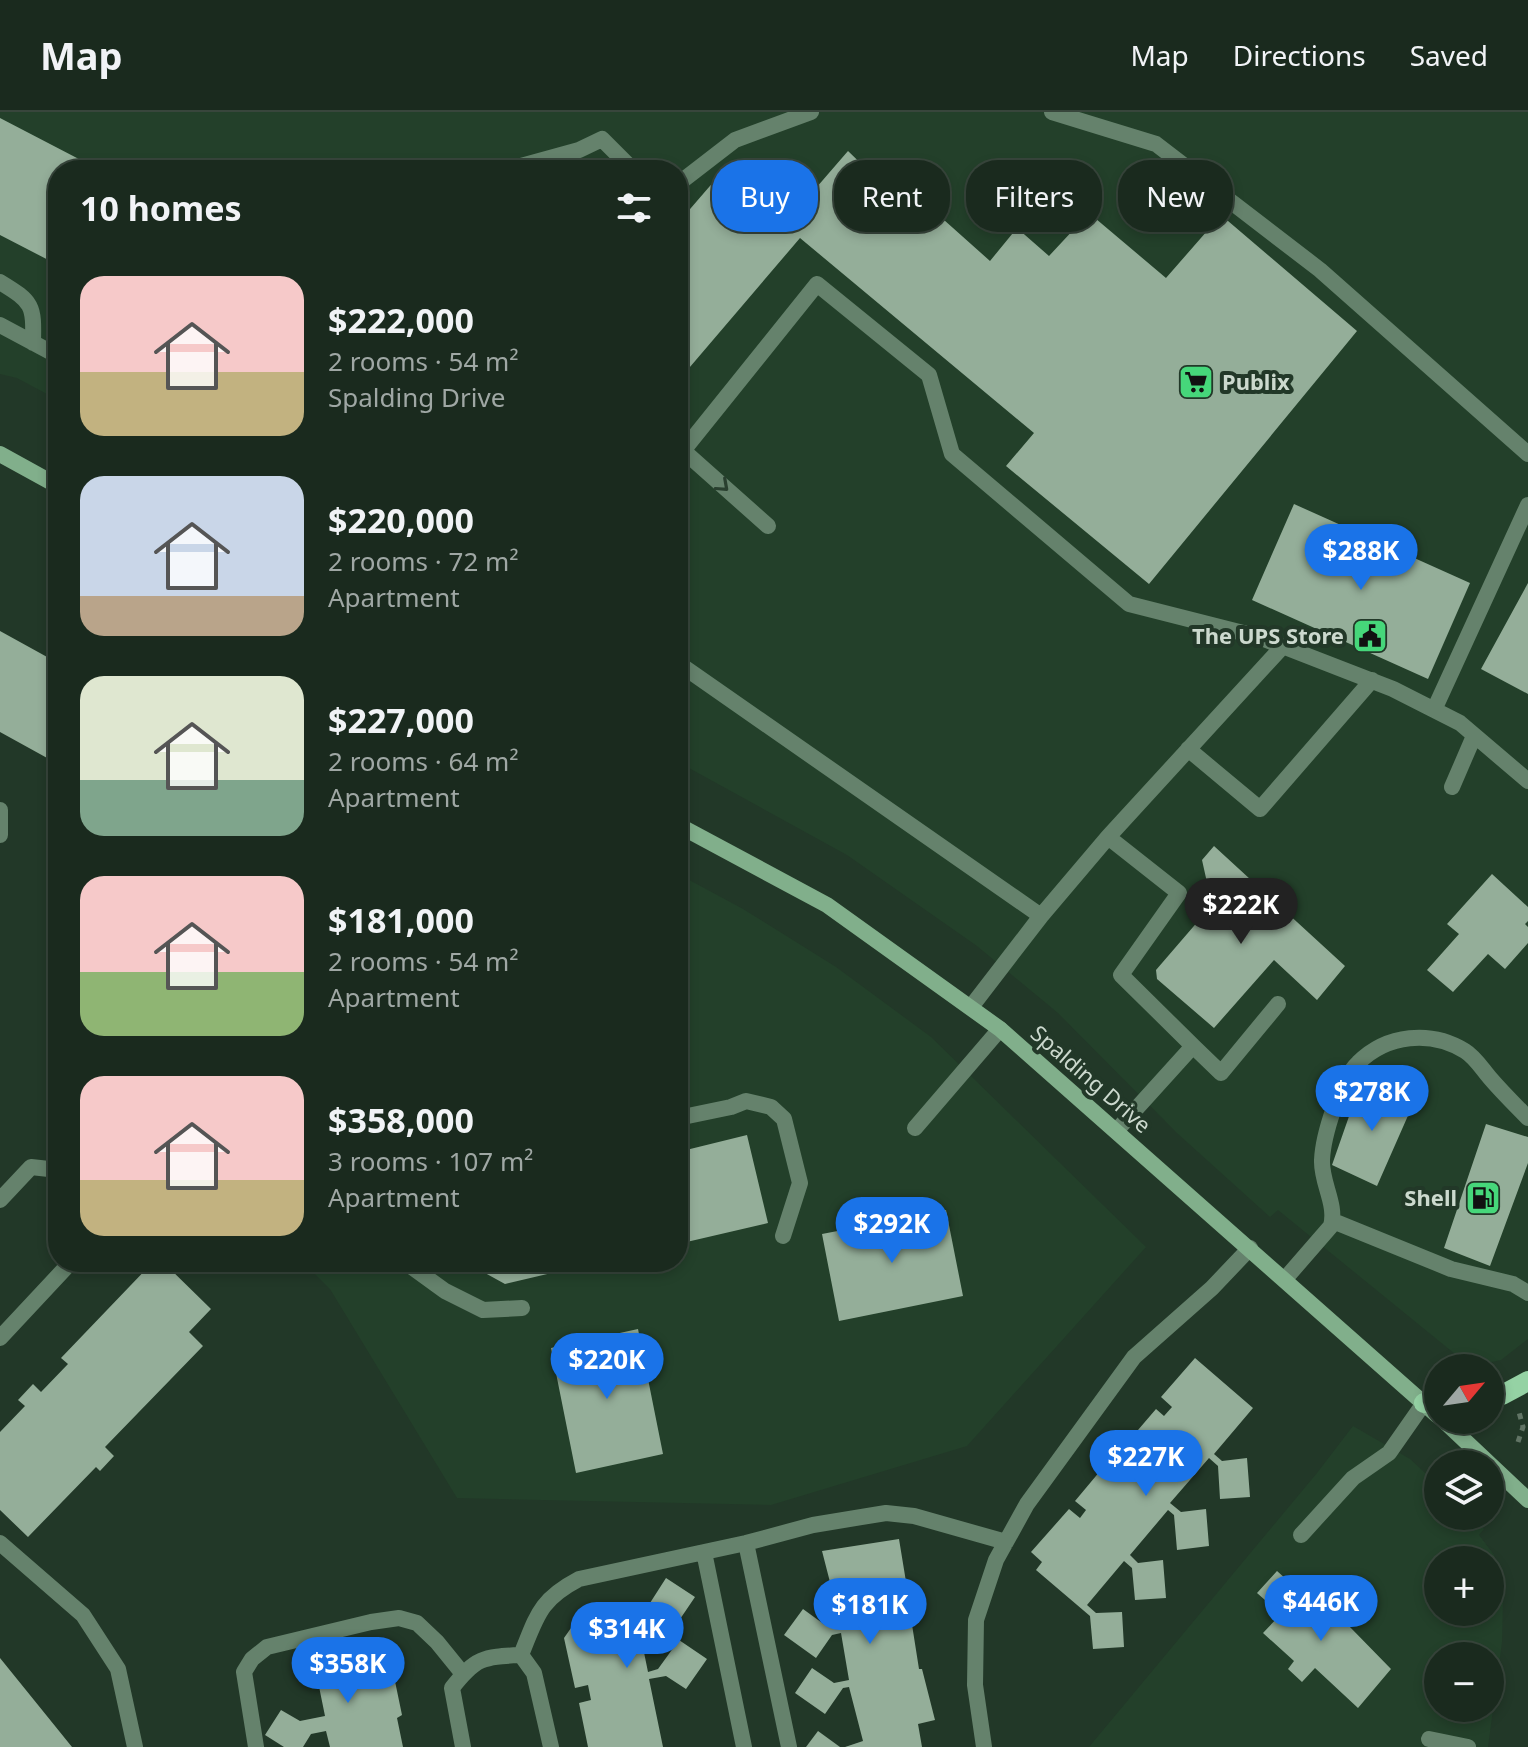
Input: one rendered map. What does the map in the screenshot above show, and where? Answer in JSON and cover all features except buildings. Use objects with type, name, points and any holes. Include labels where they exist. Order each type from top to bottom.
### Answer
[{"type":"main road","points":[[0,454],[48,480]]},
{"type":"main road","name":"Spalding Drive","points":[[688,830],[827,905],[1000,1029],[1424,1399]]},
{"type":"main road","points":[[1504,1394],[1528,1381]]},
{"type":"main road","points":[[1458,1434],[1528,1500]]},
{"type":"street","points":[[688,176],[735,140],[811,112]]},
{"type":"street","points":[[1052,112],[1156,144],[1320,270],[1528,454]]},
{"type":"street","points":[[542,160],[579,150],[602,139],[623,160]]},
{"type":"street","points":[[0,282],[24,297],[34,311],[33,343]]},
{"type":"street","points":[[688,441],[817,284],[929,375],[952,454],[1129,604],[1259,637],[1372,680],[1460,723],[1528,781]]},
{"type":"street","points":[[2,332],[48,351]]},
{"type":"street","points":[[688,458],[768,526]]},
{"type":"street","points":[[1434,710],[1528,505]]},
{"type":"street","points":[[971,1007],[1041,916],[1108,837],[1283,646]]},
{"type":"street","points":[[688,670],[1041,916]]},
{"type":"street","points":[[1188,749],[1260,809],[1372,680]]},
{"type":"street","points":[[1452,787],[1474,736]]},
{"type":"street","points":[[0,810],[0,835]]},
{"type":"street","points":[[1108,837],[1179,893],[1121,975],[1193,1046],[1221,1073],[1278,1004]]},
{"type":"street","points":[[915,1128],[1000,1029]]},
{"type":"street","points":[[1285,1279],[1333,1221],[1321,1162],[1327,1132],[1342,1088],[1357,1063],[1381,1047],[1409,1036],[1436,1039],[1467,1052],[1528,1118]]},
{"type":"street","points":[[1117,1130],[1193,1046]]},
{"type":"street","points":[[688,1116],[746,1101],[771,1107],[784,1119],[800,1183],[783,1236]]},
{"type":"street","points":[[0,1200],[31,1167],[48,1169]]},
{"type":"street","points":[[1333,1221],[1451,1269],[1513,1284],[1528,1293]]},
{"type":"street","points":[[984,1747],[975,1685],[976,1620],[996,1560],[1027,1504],[1134,1357],[1212,1288],[1250,1248]]},
{"type":"street","points":[[0,1338],[62,1272]]},
{"type":"street","points":[[419,1272],[445,1291],[483,1310],[522,1308]]},
{"type":"street","points":[[1301,1535],[1353,1478],[1389,1453],[1424,1416]]},
{"type":"street","points":[[521,1655],[541,1607],[556,1591],[579,1579],[746,1543],[813,1525],[886,1513],[914,1516],[1006,1542]]},
{"type":"street","points":[[0,1543],[83,1615],[118,1669],[135,1747]]},
{"type":"street","points":[[746,1543],[789,1747]]},
{"type":"street","points":[[704,1552],[744,1747]]},
{"type":"street","points":[[256,1747],[244,1672],[252,1659],[267,1647],[399,1618],[417,1623],[463,1674]]},
{"type":"street","points":[[463,1747],[452,1688],[463,1674],[488,1656],[521,1655]]},
{"type":"street","points":[[521,1655],[534,1673],[551,1747]]},
{"type":"street","points":[[1429,1739],[1468,1747]]},
{"type":"path","points":[[1518,1442],[1523,1427],[1528,1431]]},
{"type":"shaded area","points":[[0,112],[1528,112],[1528,1339],[1504,1358],[1504,1354],[1455,1354],[1278,1210],[1270,1217],[1177,1133],[1058,1013],[977,946],[847,855],[688,768],[688,160],[48,160],[48,395],[17,378],[0,374]]},
{"type":"shaded area","points":[[688,879],[743,909],[836,967],[931,1037],[1146,1247],[967,1446],[771,1505],[457,1498],[330,1289],[313,1272],[688,1272]]},
{"type":"shaded area","points":[[1353,1426],[1410,1459],[1424,1472],[1424,1530],[1483,1530],[1479,1535],[1487,1546],[1424,1546],[1424,1626],[1502,1626],[1502,1642],[1424,1642],[1424,1722],[1491,1722],[1488,1747],[1089,1747]]},
{"type":"place","name":"Publix","points":[[1196,382]]},
{"type":"place","name":"The UPS Store","points":[[1370,636]]},
{"type":"place","name":"Shell","points":[[1483,1198]]}]
